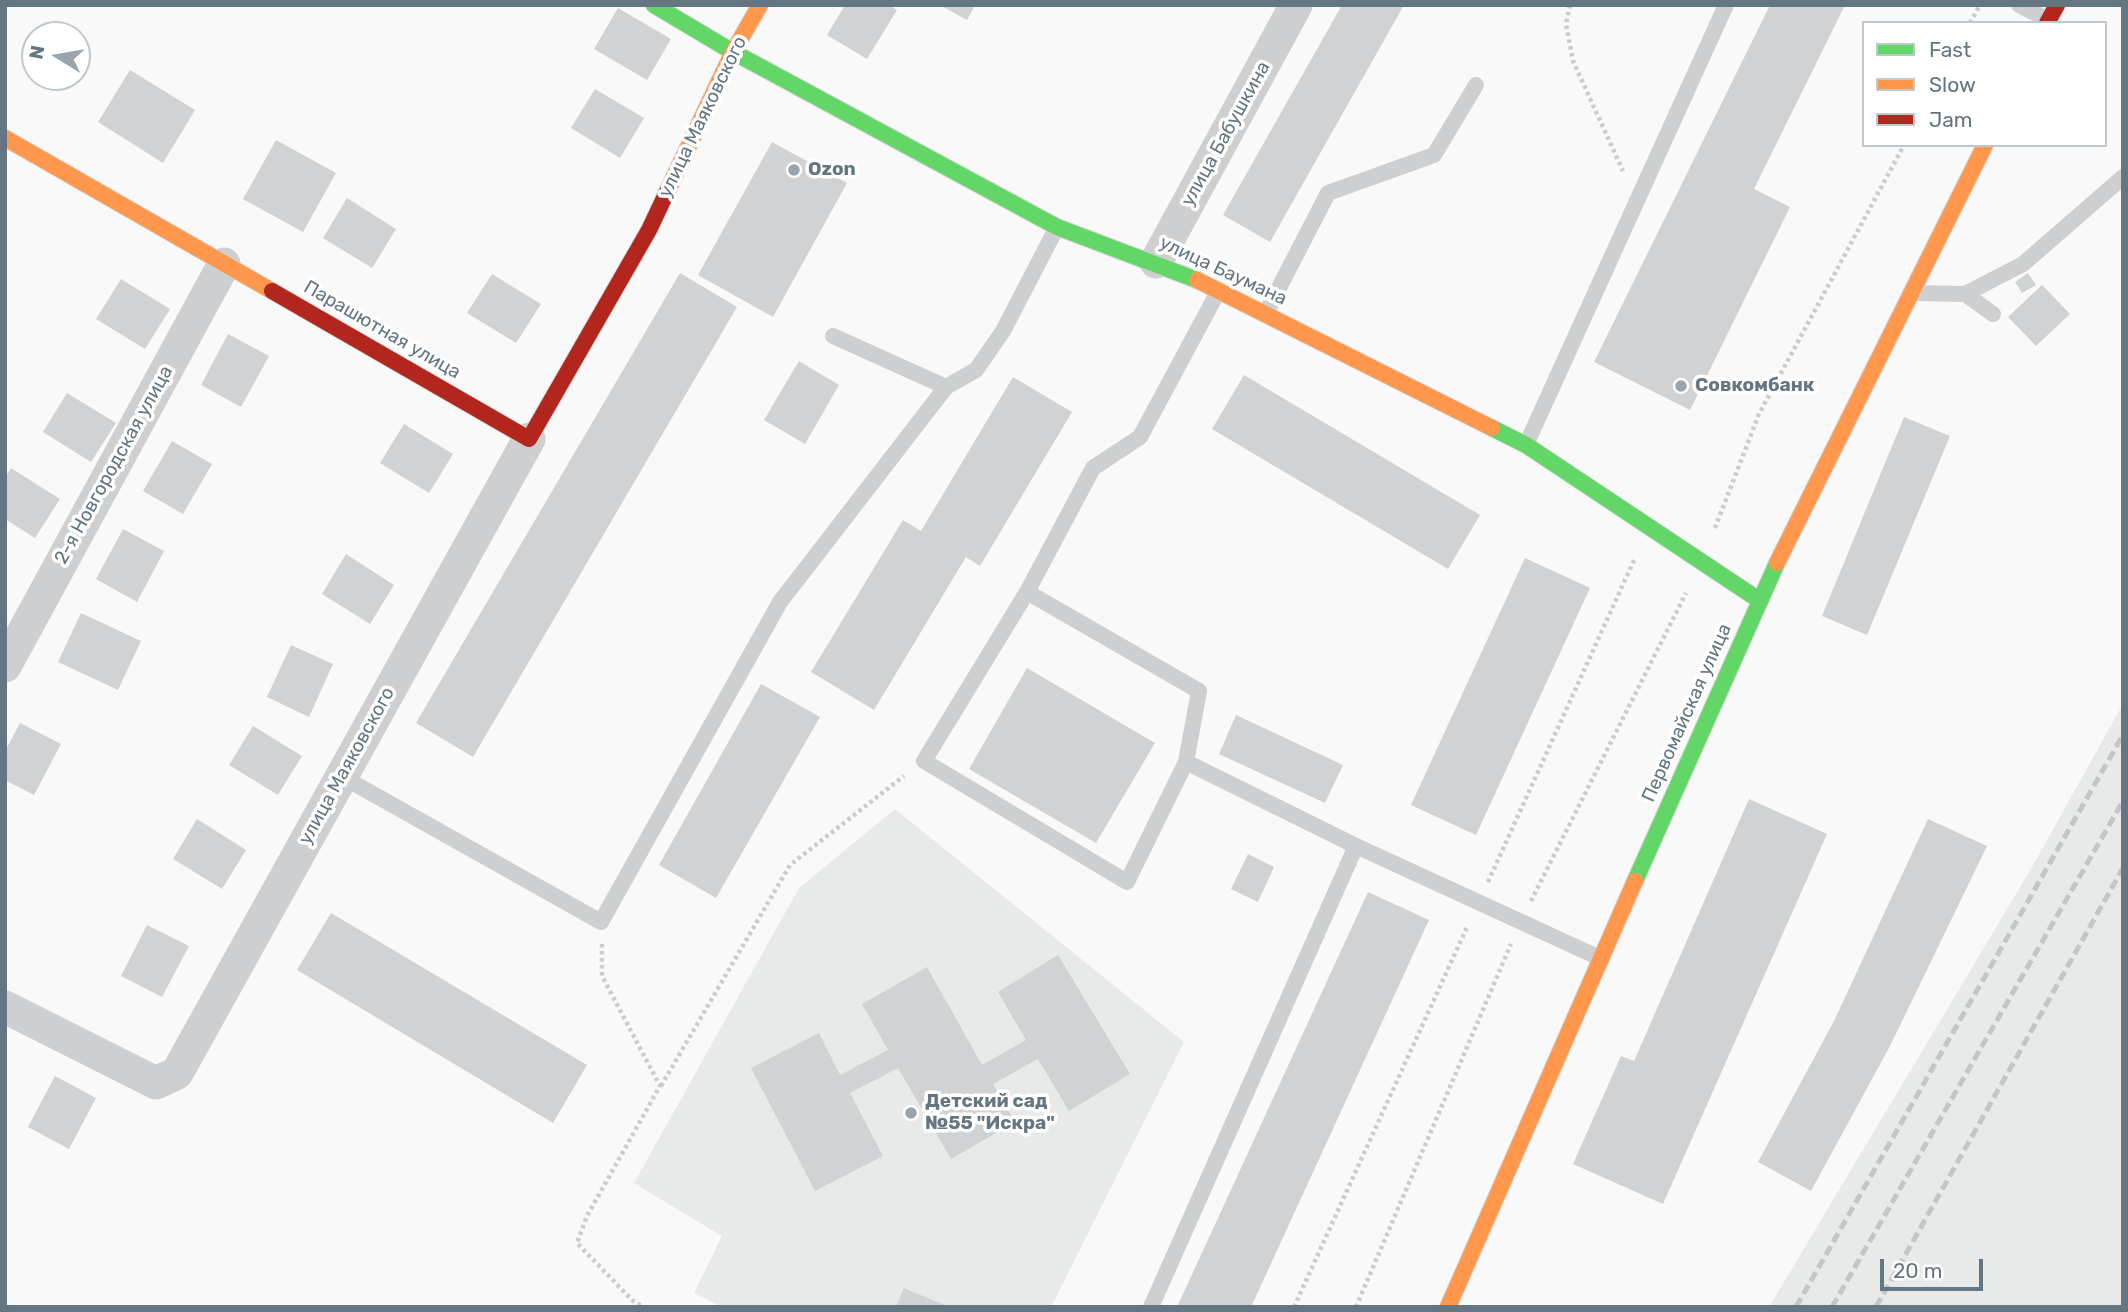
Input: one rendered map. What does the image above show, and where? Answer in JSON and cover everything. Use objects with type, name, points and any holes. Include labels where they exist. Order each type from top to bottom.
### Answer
[{"type":"street","name":"улица Баумана","points":[[654,5],[733,52],[1057,227],[1156,262],[1219,290],[1526,445],[1759,600]]},
{"type":"street","name":"улица Маяковского","points":[[5,1007],[156,1083],[177,1073],[529,439],[649,230],[733,52],[760,5]]},
{"type":"street","name":"улица Бабушкина","points":[[1156,262],[1296,5]]},
{"type":"street","points":[[2048,21],[2057,5]]},
{"type":"street","name":"Парашютная улица","points":[[5,138],[529,439]]},
{"type":"street","name":"Первомайская улица","points":[[1448,1307],[1759,600],[1984,147]]},
{"type":"street","name":"2-я Новгородская улица","points":[[5,666],[224,264]]},
{"type":"lane","points":[[1526,445],[1726,5]]},
{"type":"lane","points":[[2019,5],[2045,21]]},
{"type":"lane","points":[[1266,313],[1328,193],[1434,155],[1476,85]]},
{"type":"lane","points":[[1911,293],[1965,294],[2023,264],[2123,177]]},
{"type":"lane","points":[[341,776],[601,922],[780,602],[946,387],[976,370],[1003,331],[1057,227]]},
{"type":"lane","points":[[1027,592],[1199,691],[1186,762],[1127,882],[924,761],[1027,592],[1093,468],[1140,437],[1219,290]]},
{"type":"lane","points":[[1965,294],[1993,314]]},
{"type":"lane","points":[[833,335],[946,387]]},
{"type":"lane","points":[[1186,762],[1356,846],[1602,959]]},
{"type":"lane","points":[[1151,1307],[1356,846]]},
{"type":"path","points":[[1570,5],[1566,24],[1573,61],[1637,201]]},
{"type":"path","points":[[1971,21],[1980,5]]},
{"type":"path","points":[[1356,1307],[1520,923],[1702,560],[1759,414],[1903,147]]},
{"type":"path","points":[[644,1307],[633,1301],[576,1243],[587,1216],[790,865],[924,761]]},
{"type":"path","points":[[601,922],[602,976],[660,1086]]},
{"type":"shaded area","points":[[2123,704],[2123,1307],[1769,1307],[2028,874]]},
{"type":"shaded area","name":"Детский сад №55 \"Искра\"","points":[[895,809],[1184,1042],[1051,1307],[722,1307],[694,1293],[722,1236],[634,1183],[799,888]]},
{"type":"building","points":[[845,5],[889,5],[897,10],[867,59],[827,35]]},
{"type":"building","points":[[940,5],[975,5],[967,20]]},
{"type":"building","points":[[1342,5],[1404,5],[1270,242],[1223,215]]},
{"type":"building","points":[[1770,5],[1845,5],[1754,189],[1790,207],[1690,410],[1594,362]]},
{"type":"building","points":[[618,8],[671,39],[647,80],[594,49]]},
{"type":"building","points":[[130,70],[195,110],[163,163],[98,122]]},
{"type":"building","points":[[595,89],[644,118],[620,158],[571,128]]},
{"type":"building","points":[[276,140],[336,173],[303,232],[243,199]]},
{"type":"building","points":[[772,142],[847,183],[773,317],[698,275]]},
{"type":"building","points":[[347,198],[396,229],[372,268],[323,238]]},
{"type":"building","points":[[680,273],[737,307],[473,757],[416,723]]},
{"type":"building","points":[[2028,273],[2036,285],[2022,293],[2015,282]]},
{"type":"building","points":[[492,274],[541,304],[516,343],[467,313]]},
{"type":"building","points":[[121,279],[170,309],[145,349],[96,319]]},
{"type":"building","points":[[2042,285],[2070,314],[2036,346],[2008,317]]},
{"type":"building","points":[[228,334],[269,356],[241,407],[201,385]]},
{"type":"building","points":[[799,361],[839,385],[805,444],[764,420]]},
{"type":"building","points":[[1244,375],[1480,515],[1448,569],[1212,429]]},
{"type":"building","points":[[1013,377],[1072,412],[980,566],[966,557],[874,710],[811,672],[903,520],[921,531]]},
{"type":"building","points":[[67,393],[116,423],[91,462],[43,432]]},
{"type":"building","points":[[1904,417],[1950,436],[1867,635],[1822,616]]},
{"type":"building","points":[[404,424],[453,454],[429,493],[380,463]]},
{"type":"building","points":[[172,441],[212,464],[183,514],[143,491]]},
{"type":"building","points":[[11,468],[60,499],[35,538],[5,519],[5,478]]},
{"type":"building","points":[[123,529],[164,551],[137,602],[96,579]]},
{"type":"building","points":[[346,554],[394,585],[370,624],[322,594]]},
{"type":"building","points":[[1525,558],[1590,588],[1476,835],[1411,805]]},
{"type":"building","points":[[81,613],[141,641],[118,690],[58,662]]},
{"type":"building","points":[[291,645],[333,664],[309,717],[267,697]]},
{"type":"building","points":[[1027,668],[1155,743],[1096,843],[969,769]]},
{"type":"building","points":[[761,684],[820,717],[716,898],[659,865]]},
{"type":"building","points":[[1236,715],[1343,765],[1325,803],[1219,754]]},
{"type":"building","points":[[20,723],[61,744],[34,795],[5,780],[5,751]]},
{"type":"building","points":[[253,726],[302,756],[278,795],[229,765]]},
{"type":"building","points":[[1749,799],[1827,834],[1663,1204],[1573,1164],[1621,1056],[1634,1061]]},
{"type":"building","points":[[197,819],[246,850],[222,889],[173,859]]},
{"type":"building","points":[[1928,819],[1987,846],[1890,1046],[1811,1191],[1758,1162],[1834,1021]]},
{"type":"building","points":[[1248,854],[1274,867],[1258,902],[1231,889]]},
{"type":"building","points":[[1368,892],[1429,920],[1251,1307],[1177,1307]]},
{"type":"building","points":[[331,913],[587,1065],[553,1123],[297,970]]},
{"type":"building","points":[[147,925],[189,946],[162,997],[121,976]]},
{"type":"building","points":[[1058,955],[1130,1074],[1069,1111],[1038,1059],[993,1084],[1015,1122],[951,1159],[898,1068],[850,1093],[883,1156],[815,1191],[751,1068],[819,1033],[840,1075],[888,1050],[862,1004],[927,967],[982,1065],[1026,1040],[998,992]]},
{"type":"building","points":[[55,1076],[96,1098],[69,1149],[28,1127]]},
{"type":"building","points":[[904,1288],[949,1307],[896,1307]]},
{"type":"railway","points":[[1796,1307],[2123,735]]},
{"type":"railway","points":[[1832,1307],[2123,801]]},
{"type":"railway","points":[[1876,1307],[2123,868]]},
{"type":"traffic: fast","points":[[654,5],[733,52],[1057,227],[1197,280]]},
{"type":"traffic: fast","points":[[1492,428],[1526,445],[1759,600]]},
{"type":"traffic: fast","points":[[1635,881],[1777,563]]},
{"type":"traffic: slow","points":[[674,177],[733,52],[760,5]]},
{"type":"traffic: slow","points":[[5,138],[272,291]]},
{"type":"traffic: slow","points":[[1777,563],[1984,147]]},
{"type":"traffic: slow","points":[[1197,280],[1492,428]]},
{"type":"traffic: slow","points":[[1448,1307],[1635,881]]},
{"type":"traffic: jam","points":[[2048,21],[2057,5]]},
{"type":"traffic: jam","points":[[272,291],[529,439],[649,230],[674,177]]},
{"type":"place","name":"Ozon","points":[[794,170]]},
{"type":"place","name":"Совкомбанк","points":[[1681,386]]},
{"type":"place","name":"Детский сад №55 \"Искра\"","points":[[911,1113]]}]
